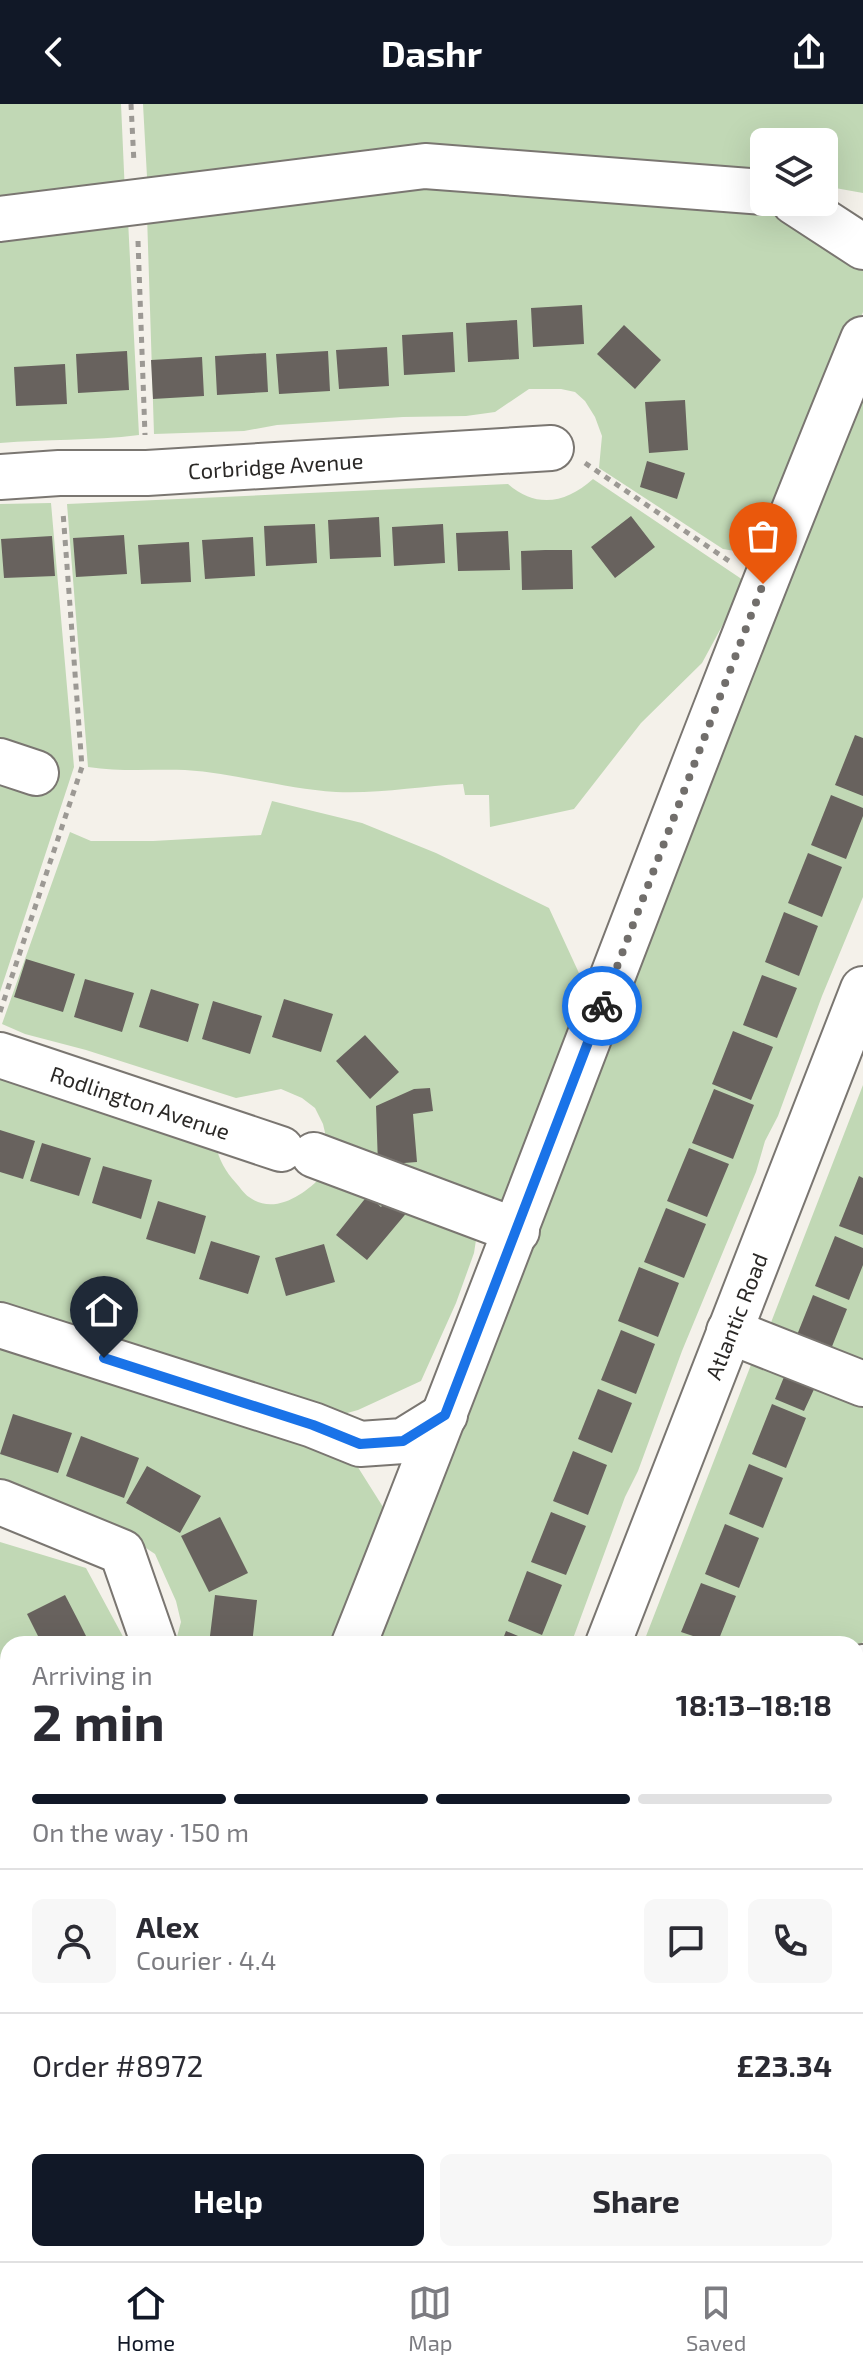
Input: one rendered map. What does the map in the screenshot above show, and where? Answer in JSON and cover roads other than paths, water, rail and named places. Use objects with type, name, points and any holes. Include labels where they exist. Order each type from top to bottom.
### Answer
[{"type":"street","points":[[0,219],[425,166],[750,191]]},
{"type":"street","points":[[815,216],[863,247]]},
{"type":"street","points":[[357,1636],[517,1231],[763,584],[863,339]]},
{"type":"street","name":"Corbridge Avenue","points":[[0,477],[566,454]]},
{"type":"street","name":"Atlantic Road","points":[[611,1636],[863,989]]},
{"type":"street","name":"Rodlington Avenue","points":[[0,1055],[297,1152],[517,1231]]},
{"type":"street","points":[[0,1325],[313,1425],[360,1444],[403,1441],[445,1415]]},
{"type":"street","points":[[729,1331],[863,1384]]},
{"type":"street","points":[[0,1502],[122,1552],[151,1636]]}]
